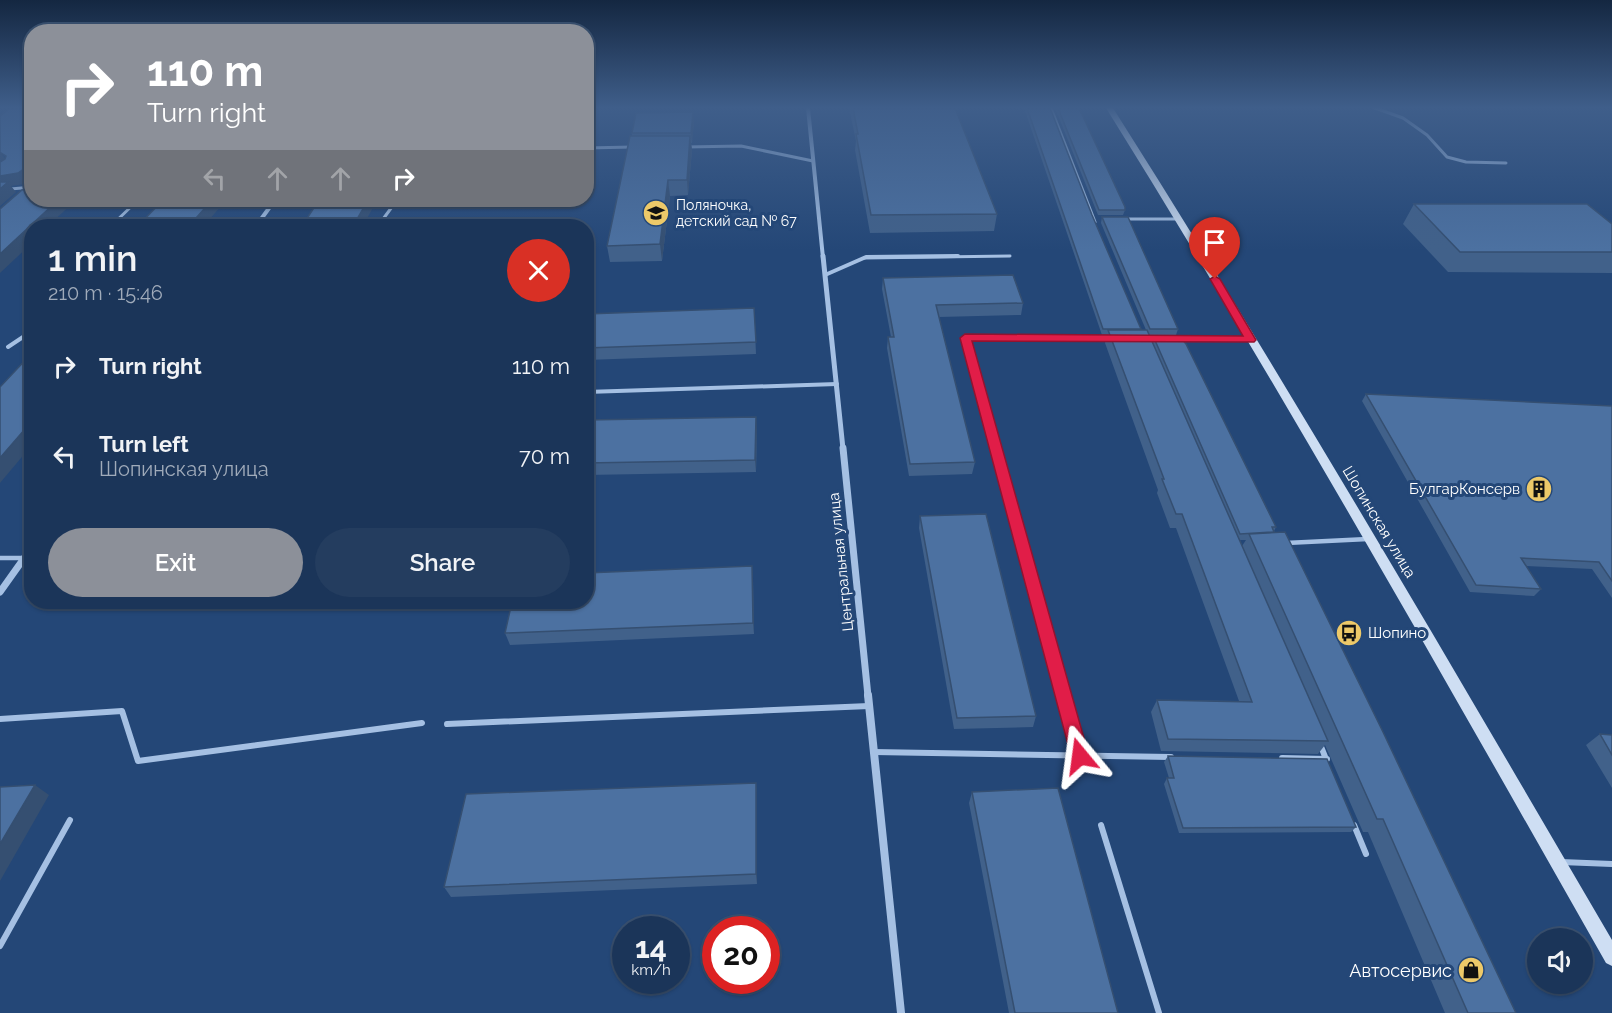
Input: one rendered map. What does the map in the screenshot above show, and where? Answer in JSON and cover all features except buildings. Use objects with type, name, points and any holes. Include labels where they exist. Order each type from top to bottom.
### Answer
[{"type":"street","name":"Центральная улица","points":[[813,155],[901,1013]]},
{"type":"street","name":"Шопинская улица","points":[[1139,155],[1371,538],[1559,861],[1612,957]]},
{"type":"street","points":[[0,592],[24,558]]},
{"type":"lane","points":[[789,155],[813,160]]},
{"type":"lane","points":[[1069,155],[1098,230]]},
{"type":"lane","points":[[1446,155],[1448,158],[1466,162],[1506,163]]},
{"type":"lane","points":[[0,190],[24,188]]},
{"type":"lane","points":[[118,219],[131,207]]},
{"type":"lane","points":[[1094,219],[1104,219]]},
{"type":"lane","points":[[1115,219],[1179,219]]},
{"type":"lane","points":[[825,275],[866,257],[1010,256]]},
{"type":"lane","points":[[1140,327],[1149,348]]},
{"type":"lane","points":[[8,347],[24,336]]},
{"type":"lane","points":[[1080,756],[965,338],[1121,337]]},
{"type":"lane","points":[[1144,337],[1250,340]]},
{"type":"lane","points":[[594,392],[837,384]]},
{"type":"lane","points":[[1281,543],[1371,538]]},
{"type":"lane","points":[[0,558],[24,558]]},
{"type":"lane","points":[[447,724],[869,706]]},
{"type":"lane","points":[[0,719],[122,711],[138,761],[422,723]]},
{"type":"lane","points":[[1317,737],[1330,769]]},
{"type":"lane","points":[[874,752],[1174,757]]},
{"type":"lane","points":[[1279,758],[1326,759]]},
{"type":"lane","points":[[0,946],[70,820]]},
{"type":"lane","points":[[1352,822],[1365,854]]},
{"type":"lane","points":[[1101,825],[1159,1013]]},
{"type":"lane","points":[[1559,861],[1612,864]]},
{"type":"place","name":"Поляночка, детский сад № 67","points":[[656,213]]},
{"type":"place","name":"БулгарКонсерв","points":[[1539,489]]},
{"type":"place","name":"Шопино","points":[[1349,633]]},
{"type":"place","name":"Автосервис","points":[[1471,970]]},
{"type":"route","points":[[1080,756],[965,338],[1144,337],[1250,340],[1215,279]]}]
